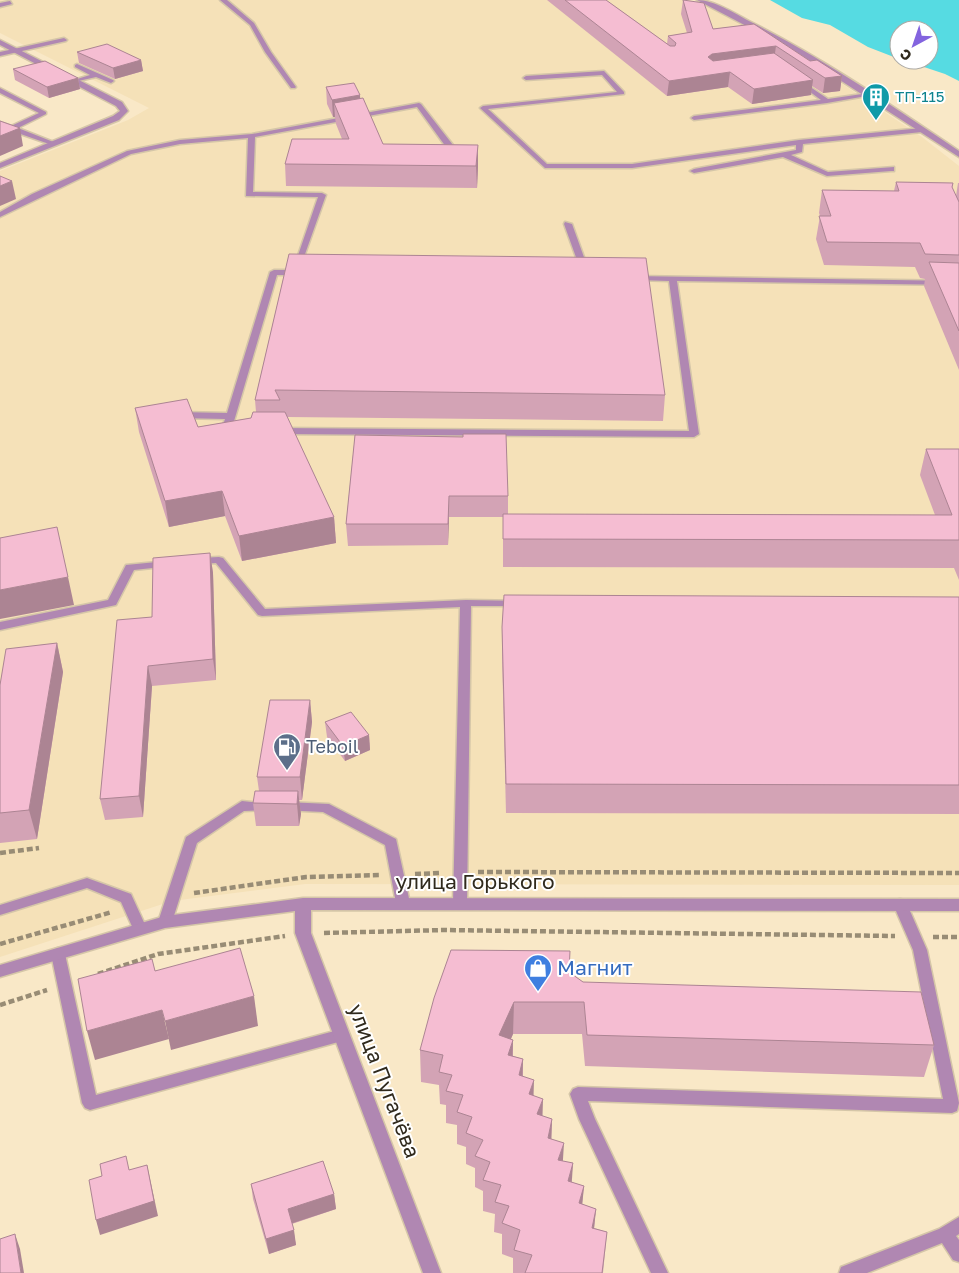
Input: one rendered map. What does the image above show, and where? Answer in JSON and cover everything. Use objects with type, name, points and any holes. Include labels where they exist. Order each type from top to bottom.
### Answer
[{"type":"street","points":[[700,0],[732,14],[829,69],[959,155]]},
{"type":"street","points":[[0,42],[120,104],[124,111],[116,118],[0,166]]},
{"type":"street","name":"улица Горького","points":[[0,971],[165,922],[302,904],[959,905]]},
{"type":"street","name":"улица Пугачёва","points":[[302,904],[303,933],[432,1273]]},
{"type":"lane","points":[[223,0],[252,24],[268,52],[293,87]]},
{"type":"lane","points":[[0,5],[10,3]]},
{"type":"lane","points":[[0,54],[15,49],[64,40]]},
{"type":"lane","points":[[77,66],[111,81]]},
{"type":"lane","points":[[526,78],[604,73],[622,93],[484,108],[545,166],[632,166],[799,142],[922,130]]},
{"type":"lane","points":[[76,81],[96,75]]},
{"type":"lane","points":[[797,80],[827,101]]},
{"type":"lane","points":[[0,90],[44,113],[0,134]]},
{"type":"lane","points":[[694,118],[869,96]]},
{"type":"lane","points":[[0,215],[35,196],[130,152],[180,142],[252,136],[419,105],[458,158]]},
{"type":"lane","points":[[0,124],[54,144]]},
{"type":"lane","points":[[252,136],[249,194],[322,195],[295,273]]},
{"type":"lane","points":[[694,171],[784,155],[800,150],[799,142]]},
{"type":"lane","points":[[784,155],[827,174],[891,169]]},
{"type":"lane","points":[[568,224],[587,277],[578,277]]},
{"type":"lane","points":[[246,431],[226,431],[274,272],[305,273]]},
{"type":"lane","points":[[625,278],[959,283]]},
{"type":"lane","points":[[266,431],[694,434],[673,279]]},
{"type":"lane","points":[[170,415],[230,416]]},
{"type":"lane","points":[[0,626],[112,602],[130,567],[219,560],[262,612],[466,603],[536,603]]},
{"type":"lane","points":[[460,903],[466,603]]},
{"type":"lane","points":[[165,922],[191,840],[242,806],[325,807],[391,842],[403,903]]},
{"type":"lane","points":[[0,910],[87,883],[126,898],[140,929]]},
{"type":"lane","points":[[660,1273],[587,1119],[578,1094],[956,1110],[920,950],[900,904]]},
{"type":"lane","points":[[58,954],[90,1103],[342,1035]]},
{"type":"lane","points":[[847,1273],[952,1229],[959,1254]]},
{"type":"path","points":[[0,853],[39,848]]},
{"type":"path","points":[[0,1005],[158,954],[303,933],[444,930],[959,937]]},
{"type":"shaded area","points":[[0,0],[690,0],[726,15],[823,71],[922,137],[959,166],[959,885],[305,884],[172,901],[0,957],[0,171],[128,120],[149,108],[0,33]]},
{"type":"water","points":[[770,0],[959,0],[959,81],[933,70],[939,70],[939,20],[889,20],[889,55],[868,47],[830,25],[802,18]]},
{"type":"building","points":[[565,0],[606,0],[670,46],[675,46],[676,43],[668,36],[692,32],[683,0],[704,3],[713,29],[754,24],[810,61],[817,60],[842,76],[825,78],[776,46],[712,54],[708,57],[713,61],[774,53],[813,80],[754,89],[730,72],[669,81]]},
{"type":"building","points":[[107,44],[141,60],[113,68],[77,52]]},
{"type":"building","points":[[45,61],[78,78],[47,87],[13,69]]},
{"type":"building","points":[[354,83],[360,95],[332,100],[326,87]]},
{"type":"building","points":[[363,98],[383,144],[478,145],[476,166],[285,164],[292,139],[349,139],[334,103]]},
{"type":"building","points":[[0,121],[20,128],[0,136]]},
{"type":"building","points":[[0,176],[12,181],[0,186]]},
{"type":"building","points":[[896,182],[953,183],[952,187],[959,202],[959,255],[925,254],[920,243],[827,242],[819,216],[831,216],[822,190],[899,191]]},
{"type":"building","points":[[289,254],[646,258],[665,395],[275,390],[280,400],[255,400]]},
{"type":"building","points":[[929,262],[959,263],[959,331]]},
{"type":"building","points":[[187,399],[198,427],[251,418],[253,412],[285,412],[334,517],[239,536],[222,491],[165,501],[135,408]]},
{"type":"building","points":[[463,434],[506,434],[508,496],[449,496],[448,524],[346,524],[355,435],[463,437]]},
{"type":"building","points":[[926,449],[959,449],[959,540],[503,539],[503,514],[952,515]]},
{"type":"building","points":[[57,527],[68,577],[0,590],[0,538]]},
{"type":"building","points":[[210,553],[213,659],[148,666],[139,796],[100,799],[117,620],[152,617],[153,558]]},
{"type":"building","points":[[504,595],[959,597],[959,785],[506,784],[502,627]]},
{"type":"building","points":[[57,643],[29,810],[0,813],[0,685],[6,649]]},
{"type":"building","points":[[270,700],[310,700],[300,777],[257,777]]},
{"type":"building","points":[[351,712],[369,735],[343,746],[325,722]]},
{"type":"building","points":[[255,791],[298,791],[297,804],[253,803]]},
{"type":"building","points":[[240,948],[254,996],[165,1021],[162,1010],[87,1031],[78,979],[152,959],[155,971]]},
{"type":"building","points":[[451,950],[570,951],[569,972],[583,982],[921,992],[934,1045],[587,1035],[584,1002],[514,1002],[499,1035],[513,1040],[508,1055],[523,1059],[519,1075],[534,1080],[529,1094],[543,1099],[537,1114],[552,1119],[548,1138],[564,1143],[558,1160],[573,1163],[568,1181],[584,1186],[579,1203],[596,1209],[592,1228],[607,1232],[602,1273],[525,1273],[532,1255],[514,1250],[520,1230],[502,1223],[509,1206],[495,1202],[501,1185],[483,1180],[490,1162],[475,1156],[483,1140],[466,1133],[472,1117],[457,1112],[463,1095],[446,1091],[452,1075],[439,1072],[443,1055],[420,1050],[434,998]]},
{"type":"building","points":[[126,1156],[129,1170],[147,1165],[154,1201],[96,1220],[89,1180],[102,1176],[100,1164]]},
{"type":"building","points":[[323,1161],[334,1194],[288,1209],[294,1230],[266,1239],[251,1184]]},
{"type":"building","points":[[15,1234],[21,1273],[0,1273],[0,1239]]},
{"type":"place","name":"ТП-115","points":[[876,121]]},
{"type":"place","name":"Teboil","points":[[287,771]]},
{"type":"place","name":"Магнит","points":[[538,992]]}]
